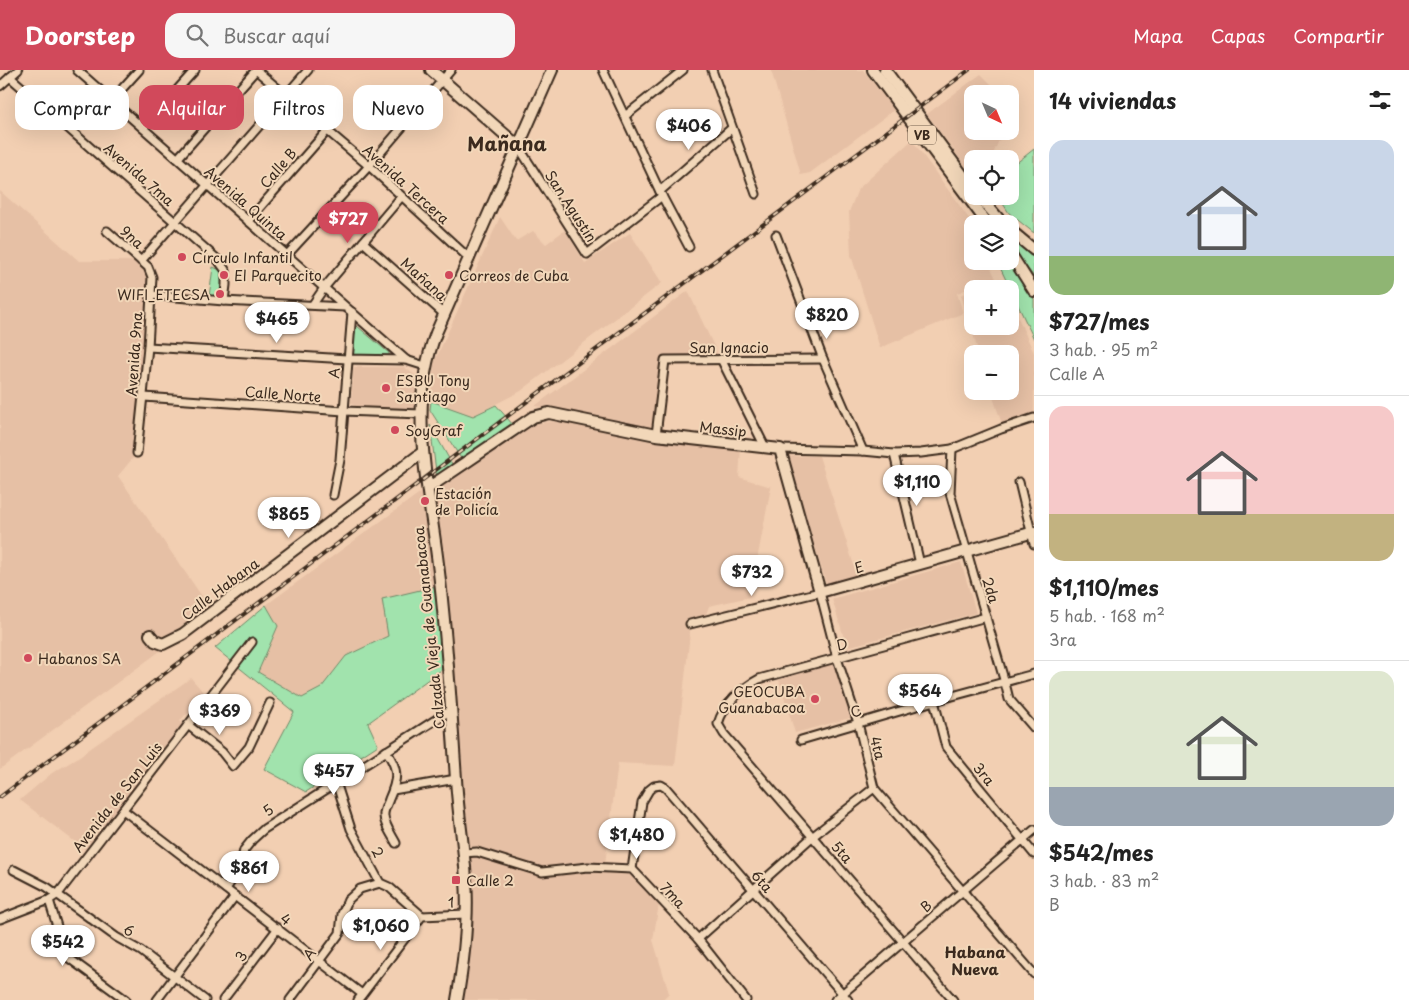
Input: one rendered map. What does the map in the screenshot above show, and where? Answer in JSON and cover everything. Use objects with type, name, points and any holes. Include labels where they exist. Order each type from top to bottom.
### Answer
[{"type":"main road","points":[[431,70],[518,146]]},
{"type":"main road","name":"Calzada Vieja de Guanabacoa","points":[[457,1000],[466,941],[466,882],[444,618],[424,452],[421,414],[425,366],[430,348],[552,70]]},
{"type":"main road","name":"VB","points":[[873,70],[981,215]]},
{"type":"main road","name":"VB","points":[[885,70],[964,177]]},
{"type":"main road","points":[[986,205],[995,215]]},
{"type":"main road","points":[[1019,238],[1034,250]]},
{"type":"main road","points":[[1020,267],[1034,281]]},
{"type":"main road","points":[[1020,267],[1034,291]]},
{"type":"main road","name":"Massip","points":[[428,488],[533,417],[549,413],[656,435],[780,449]]},
{"type":"main road","name":"4ta","points":[[780,449],[820,592]]},
{"type":"main road","name":"Calle Habana","points":[[150,635],[155,641],[163,644],[183,634],[424,452]]},
{"type":"main road","name":"E","points":[[820,592],[1033,533]]},
{"type":"street","points":[[0,86],[18,70]]},
{"type":"street","points":[[125,85],[138,70]]},
{"type":"street","points":[[182,85],[195,70]]},
{"type":"street","points":[[178,158],[256,70]]},
{"type":"street","name":"Avenida Tercera","points":[[256,70],[273,85]]},
{"type":"street","points":[[295,85],[308,70]]},
{"type":"street","points":[[287,255],[369,166],[451,70]]},
{"type":"street","points":[[603,70],[661,193],[689,247]]},
{"type":"street","points":[[626,116],[683,70]]},
{"type":"street","points":[[712,70],[756,194]]},
{"type":"street","name":"Avenida Quinta","points":[[80,71],[95,85]]},
{"type":"street","name":"Avenida 7ma","points":[[10,77],[218,260],[226,271],[224,301]]},
{"type":"street","name":"Avenida Quinta","points":[[129,115],[139,124]]},
{"type":"street","points":[[661,193],[732,128]]},
{"type":"street","name":"Avenida Quinta","points":[[145,130],[406,360],[425,366]]},
{"type":"street","points":[[141,261],[256,130]]},
{"type":"street","name":"Avenida Tercera","points":[[327,131],[369,166],[470,259]]},
{"type":"street","name":"Calle B","points":[[248,221],[327,131]]},
{"type":"street","name":"San Agustín","points":[[518,146],[587,254],[661,193]]},
{"type":"street","points":[[313,304],[324,288],[401,197]]},
{"type":"street","name":"9na","points":[[107,231],[141,261]]},
{"type":"street","points":[[776,236],[823,359],[863,451]]},
{"type":"street","name":"Mañana","points":[[363,242],[445,315]]},
{"type":"street","name":"Avenida 9na","points":[[137,453],[144,397],[152,276],[148,267],[141,261]]},
{"type":"street","points":[[151,295],[345,307]]},
{"type":"street","name":"A","points":[[333,495],[340,460],[352,312]]},
{"type":"street","points":[[148,347],[347,359],[406,360]]},
{"type":"street","points":[[721,359],[764,447]]},
{"type":"street","name":"San Ignacio","points":[[656,435],[665,360],[823,359]]},
{"type":"street","name":"Calle Norte","points":[[144,397],[344,411],[421,414]]},
{"type":"street","name":"Massip","points":[[780,449],[863,451],[894,454],[952,449],[1034,418]]},
{"type":"street","name":"2da","points":[[952,449],[950,493],[1009,699],[1034,728]]},
{"type":"street","points":[[894,454],[920,564]]},
{"type":"street","points":[[1019,482],[1033,533],[1034,544]]},
{"type":"street","name":"E","points":[[690,624],[820,592]]},
{"type":"street","name":"4ta","points":[[820,592],[837,658],[858,724],[874,788],[1034,974]]},
{"type":"street","name":"D","points":[[720,718],[734,698],[753,682],[986,617]]},
{"type":"street","name":"Avenida de San Luis","points":[[0,919],[49,900],[58,894],[252,642]]},
{"type":"street","name":"C","points":[[801,740],[1034,674]]},
{"type":"street","name":"3ra","points":[[934,701],[946,747],[1034,854]]},
{"type":"street","points":[[188,725],[222,752],[233,766],[249,747],[270,703]]},
{"type":"street","name":"5","points":[[226,889],[240,868],[244,850],[264,829],[451,710]]},
{"type":"street","name":"5ta","points":[[720,718],[718,724],[724,734],[953,1000]]},
{"type":"street","points":[[386,751],[395,765],[396,773],[393,790],[384,814],[396,843]]},
{"type":"street","points":[[393,790],[456,780]]},
{"type":"street","name":"2","points":[[336,782],[351,829],[380,883],[389,887],[422,916]]},
{"type":"street","name":"6ta","points":[[632,870],[642,802],[649,790],[654,786],[661,785],[666,788],[848,1000]]},
{"type":"street","points":[[698,940],[812,837],[874,788]]},
{"type":"street","name":"4","points":[[123,810],[320,961],[360,997]]},
{"type":"street","name":"B","points":[[835,1000],[1034,830]]},
{"type":"street","points":[[464,853],[477,852],[542,872],[588,867],[632,870]]},
{"type":"street","name":"6","points":[[14,870],[58,894],[116,937],[141,951],[205,1000]]},
{"type":"street","name":"7ma","points":[[632,870],[698,940],[746,1000]]},
{"type":"street","name":"A","points":[[290,1000],[340,933],[342,914],[348,900],[360,890],[380,883]]},
{"type":"street","points":[[157,1000],[235,896]]},
{"type":"street","points":[[49,900],[66,956],[126,1000]]},
{"type":"street","name":"1","points":[[422,916],[466,914]]},
{"type":"street","points":[[360,997],[422,916]]},
{"type":"street","name":"3","points":[[223,1000],[278,928]]},
{"type":"shaded area","points":[[771,70],[863,70],[894,110],[810,173],[801,175]]},
{"type":"shaded area","points":[[981,74],[992,85],[966,85]]},
{"type":"shaded area","points":[[964,87],[964,140],[999,140],[995,150],[964,150],[964,164],[927,114]]},
{"type":"shaded area","points":[[912,140],[966,215],[964,215],[964,270],[992,270],[996,279],[964,280],[964,290],[957,293],[963,313],[880,348],[851,255],[849,212],[858,189]]},
{"type":"shaded area","points":[[0,191],[79,261],[141,261],[152,277],[137,453],[118,476],[213,612],[0,769]]},
{"type":"shaded area","points":[[500,217],[516,241],[533,231],[546,244],[565,230],[585,263],[630,233],[662,283],[521,391],[473,416],[431,401],[434,363]]},
{"type":"shaded area","points":[[688,291],[718,355],[663,356],[652,429],[535,406]]},
{"type":"shaded area","points":[[964,294],[964,305],[961,295]]},
{"type":"shaded area","points":[[1019,320],[1034,353],[1034,414],[1002,424],[994,400],[1019,400],[1019,345],[976,345],[973,335],[1019,335]]},
{"type":"shaded area","name":"ESBU Tony Santiago","points":[[354,367],[404,367],[420,379],[420,397],[416,407],[412,409],[355,406],[351,403]]},
{"type":"shaded area","points":[[556,421],[634,437],[741,448],[739,477],[771,487],[750,597],[709,606],[704,620],[690,624],[675,766],[618,763],[605,864],[632,869],[660,898],[653,940],[669,993],[662,1000],[457,1000],[466,941],[448,665],[436,594],[437,586],[388,636],[346,656],[321,688],[302,698],[258,672],[278,627],[266,605],[425,489],[439,489],[531,424]]},
{"type":"shaded area","points":[[787,456],[819,456],[858,578],[827,586]]},
{"type":"shaded area","points":[[961,562],[976,613],[847,647],[832,599]]},
{"type":"shaded area","name":"GEOCUBA Guanabacoa","points":[[834,663],[850,718],[795,733],[779,680]]},
{"type":"shaded area","points":[[191,678],[205,694],[190,713],[185,715],[180,721],[184,725],[87,851],[20,800],[52,773],[71,762]]},
{"type":"green space","points":[[1034,149],[1034,233],[1019,221],[1019,215],[1012,215],[1004,205],[1019,205],[1019,161]]},
{"type":"green space","points":[[1019,244],[1034,255],[1034,277],[1019,257]]},
{"type":"green space","points":[[213,267],[225,272],[223,299],[209,297]]},
{"type":"green space","points":[[1001,270],[1014,270],[1034,299],[1034,339],[1019,307],[1019,280],[1006,280]]},
{"type":"green space","points":[[357,326],[389,353],[389,357],[353,356],[355,328]]},
{"type":"green space","points":[[431,401],[473,416],[496,405],[513,425],[462,460],[430,410]]},
{"type":"green space","points":[[430,425],[452,464],[437,479]]},
{"type":"green space","points":[[437,586],[436,594],[448,665],[368,723],[378,745],[306,792],[264,769],[294,712],[215,648],[266,605],[278,626],[258,672],[302,698],[321,688],[346,656],[388,636],[382,599]]},
{"type":"railway","points":[[0,797],[969,70]]},
{"type":"place","name":"Círculo Infantil","points":[[182,257]]},
{"type":"place","name":"El Parquecito","points":[[224,275]]},
{"type":"place","name":"Correos de Cuba","points":[[449,275]]},
{"type":"place","name":"WIFI_ETECSA","points":[[220,294]]},
{"type":"place","name":"ESBU Tony Santiago","points":[[386,388]]},
{"type":"place","name":"SoyGraf","points":[[395,430]]},
{"type":"place","name":"Estación de Policía","points":[[425,501]]},
{"type":"place","name":"Habanos SA","points":[[28,658]]},
{"type":"place","name":"GEOCUBA Guanabacoa","points":[[815,699]]},
{"type":"place","name":"Calle 2","points":[[456,880]]},
{"type":"district","name":"Mañana","points":[[507,143]]},
{"type":"district","name":"Habana Nueva","points":[[975,960]]}]
